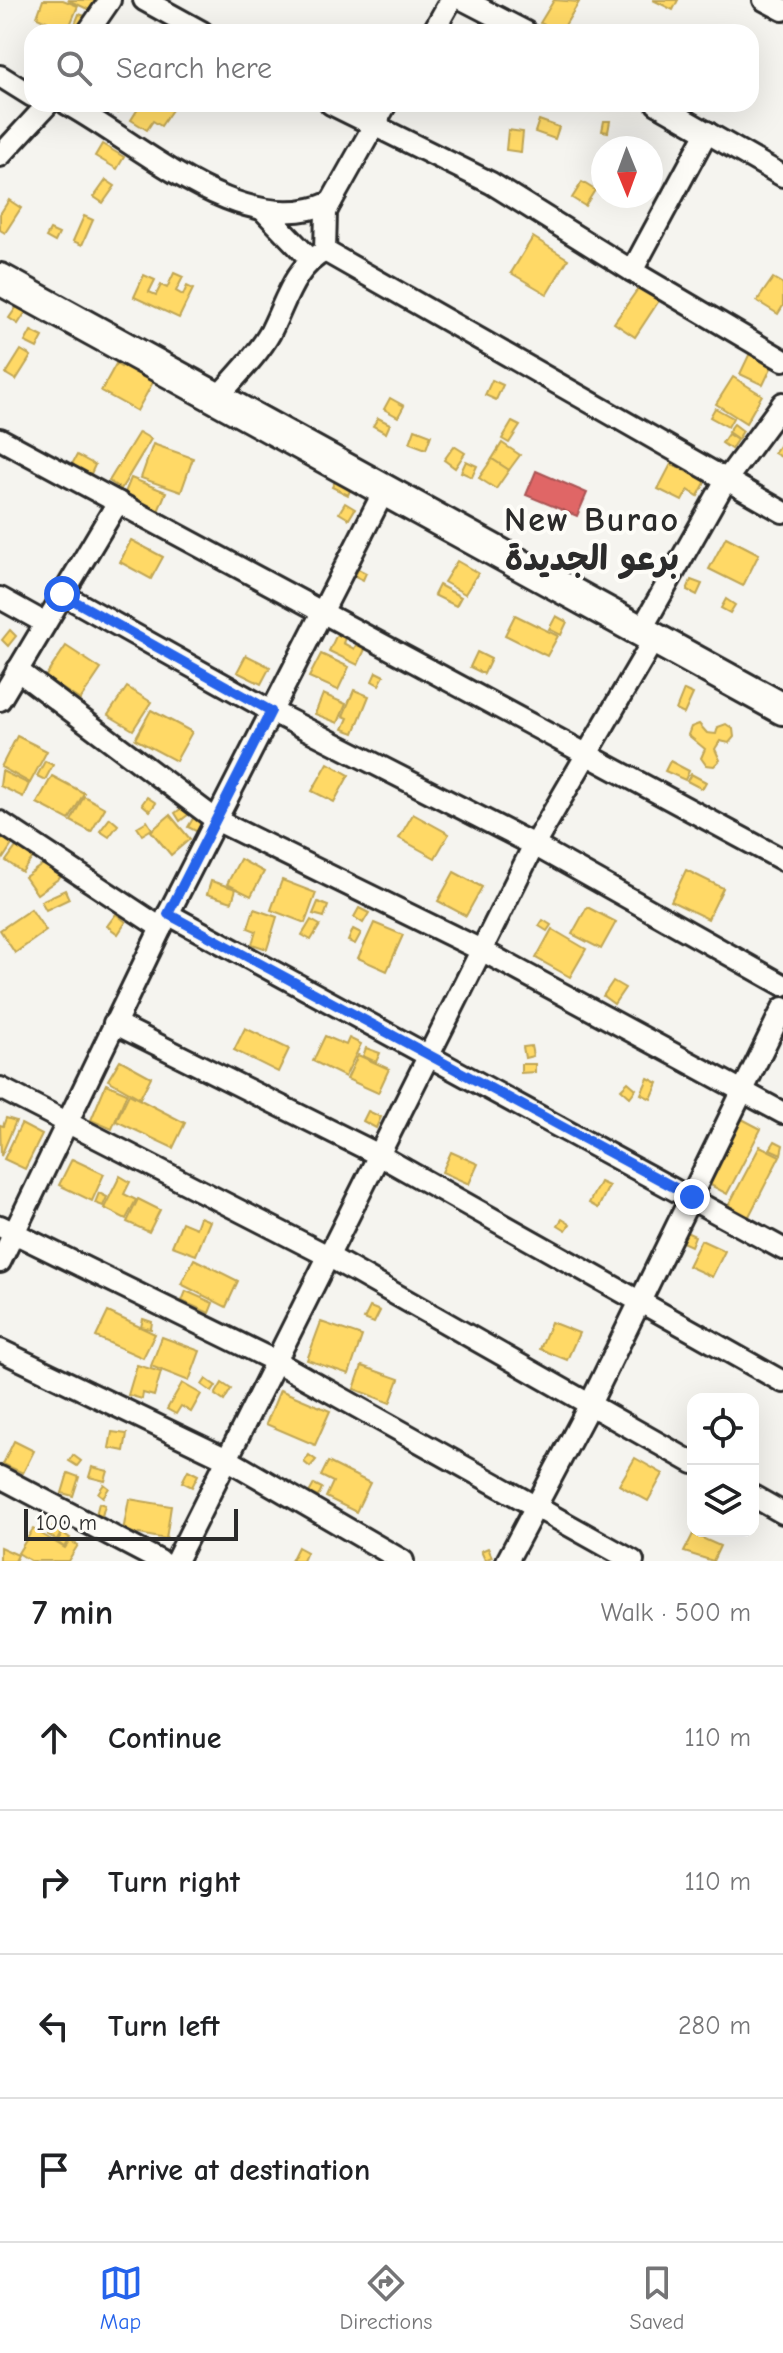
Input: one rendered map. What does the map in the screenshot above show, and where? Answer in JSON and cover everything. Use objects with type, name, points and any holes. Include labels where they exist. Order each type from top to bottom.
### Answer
[{"type":"highway","points":[[0,279],[783,709]]},
{"type":"street","points":[[94,24],[110,0]]},
{"type":"street","points":[[144,0],[188,24]]},
{"type":"street","points":[[438,24],[451,0]]},
{"type":"street","points":[[464,0],[510,24]]},
{"type":"street","points":[[0,76],[24,91]]},
{"type":"street","points":[[0,156],[40,112]]},
{"type":"street","points":[[80,112],[206,191],[264,211],[298,214],[331,202]]},
{"type":"street","points":[[346,112],[491,183],[783,360]]},
{"type":"street","points":[[218,397],[269,334],[285,295],[318,255],[326,212],[381,112]]},
{"type":"street","points":[[671,112],[783,176]]},
{"type":"street","points":[[632,271],[707,132]]},
{"type":"street","points":[[264,211],[318,255],[783,512]]},
{"type":"street","points":[[176,1561],[534,845],[587,754],[726,480],[783,403]]},
{"type":"street","points":[[0,439],[783,860]]},
{"type":"street","points":[[0,1262],[8,1230],[67,1123],[165,921],[384,491]]},
{"type":"street","points":[[0,700],[118,502]]},
{"type":"street","points":[[62,594],[271,711],[534,845],[783,985]]},
{"type":"street","points":[[0,598],[45,623]]},
{"type":"street","points":[[17,670],[216,820],[481,950],[783,1113]]},
{"type":"street","points":[[0,822],[165,921],[428,1056],[783,1249]]},
{"type":"street","points":[[507,1561],[589,1406],[783,1008]]},
{"type":"street","points":[[114,1023],[379,1155],[783,1382]]},
{"type":"street","points":[[0,1088],[328,1256],[687,1460]]},
{"type":"street","points":[[8,1230],[275,1361],[633,1561]]},
{"type":"street","points":[[0,1350],[227,1459],[403,1561]]},
{"type":"street","points":[[0,1477],[160,1561]]},
{"type":"street","points":[[759,1499],[783,1513]]},
{"type":"building: Homes","points":[[43,0],[63,0],[78,6],[70,24],[54,24],[37,17]]},
{"type":"building: Homes","points":[[68,0],[102,0],[96,13]]},
{"type":"building: Homes","points":[[554,0],[579,2],[566,24],[540,23]]},
{"type":"building: Homes","points":[[653,0],[678,0],[673,10]]},
{"type":"building: Homes","points":[[79,14],[88,17],[86,24],[75,24]]},
{"type":"building: Homes","points":[[136,112],[171,112],[161,126],[153,121],[147,130],[131,120]]},
{"type":"building: Homes","points":[[539,120],[559,127],[555,139],[535,132]]},
{"type":"building: Homes","points":[[604,121],[610,121],[608,132],[602,131]]},
{"type":"building: Homes","points":[[508,130],[523,132],[521,152],[506,150]]},
{"type":"building: Homes","points":[[102,144],[124,157],[117,169],[95,156]]},
{"type":"building: Homes","points":[[106,180],[115,186],[103,203],[94,197]]},
{"type":"building: Homes","points":[[582,182],[591,188],[591,196],[585,206],[572,198]]},
{"type":"building: Homes","points":[[9,200],[21,208],[5,233],[0,230],[0,214]]},
{"type":"building: Homes","points":[[84,216],[93,220],[82,245],[73,241]]},
{"type":"building: Homes","points":[[50,230],[59,234],[55,242],[46,237]]},
{"type":"building: Homes","points":[[533,237],[568,259],[547,294],[511,273]]},
{"type":"building: Homes","points":[[174,273],[183,277],[176,291],[183,295],[187,286],[193,289],[179,318],[134,297],[144,275],[155,280],[149,292],[156,295],[161,285],[167,288]]},
{"type":"building: Homes","points":[[773,278],[783,284],[783,306],[778,314],[757,301]]},
{"type":"building: Homes","points":[[642,283],[662,296],[635,337],[614,323]]},
{"type":"building: Homes","points":[[20,302],[29,307],[18,324],[9,318]]},
{"type":"building: Homes","points":[[31,331],[43,337],[37,348],[25,342]]},
{"type":"building: Homes","points":[[21,350],[31,356],[16,380],[6,374]]},
{"type":"building: Homes","points":[[750,353],[773,364],[763,385],[740,374]]},
{"type":"building: Homes","points":[[126,358],[157,375],[137,411],[101,391],[116,364],[121,367]]},
{"type":"building: Homes","points":[[733,377],[762,395],[746,423],[716,404]]},
{"type":"building: Homes","points":[[492,380],[503,385],[496,400],[485,395]]},
{"type":"building: Homes","points":[[390,398],[404,406],[398,417],[384,409]]},
{"type":"building: Homes","points":[[715,408],[733,418],[728,427],[710,417]]},
{"type":"building: Homes","points":[[378,418],[390,424],[386,433],[373,426]]},
{"type":"building: Homes","points":[[512,422],[520,426],[509,443],[502,439]]},
{"type":"building: Homes","points":[[734,424],[743,431],[738,439],[728,432]]},
{"type":"building: Homes","points":[[415,429],[431,435],[426,449],[410,443]]},
{"type":"building: Homes","points":[[139,432],[151,439],[121,489],[109,481]]},
{"type":"building: Homes","points":[[728,434],[737,440],[731,449],[722,443]]},
{"type":"building: Homes","points":[[502,443],[520,455],[509,470],[492,459]]},
{"type":"building: Homes","points":[[781,443],[783,445],[783,458],[774,453]]},
{"type":"building: Homes","points":[[153,444],[193,458],[181,492],[141,478]]},
{"type":"building: Homes","points":[[454,446],[465,453],[455,468],[444,460]]},
{"type":"building: Homes","points":[[77,455],[95,465],[89,478],[70,468]]},
{"type":"building: Homes","points":[[492,459],[509,470],[496,489],[479,478]]},
{"type":"building: Homes","points":[[466,461],[477,466],[472,477],[461,472]]},
{"type":"building: Homes","points":[[671,464],[706,481],[698,496],[688,490],[682,501],[658,489]]},
{"type":"building: Homes","points":[[339,474],[354,482],[348,495],[332,487]]},
{"type":"building: Homes","points":[[131,478],[166,492],[157,514],[122,500]]},
{"type":"building: Homes","points":[[345,503],[355,509],[349,519],[339,513]]},
{"type":"building: Homes","points":[[726,537],[759,554],[743,586],[709,569]]},
{"type":"building: Homes","points":[[131,540],[163,557],[151,579],[120,562]]},
{"type":"building: Homes","points":[[457,561],[478,573],[465,594],[444,582]]},
{"type":"building: Homes","points":[[358,569],[366,573],[363,580],[355,576]]},
{"type":"building: Homes","points":[[691,580],[702,584],[697,595],[687,590]]},
{"type":"building: Homes","points":[[439,585],[461,597],[456,606],[434,595]]},
{"type":"building: Homes","points":[[726,599],[735,605],[730,613],[721,608]]},
{"type":"building: Homes","points":[[515,615],[558,636],[547,656],[505,635]]},
{"type":"building: Homes","points":[[556,616],[567,622],[561,635],[549,629]]},
{"type":"building: Homes","points":[[10,630],[16,636],[8,646],[2,640]]},
{"type":"building: Homes","points":[[337,634],[345,638],[343,643],[354,649],[357,643],[366,647],[358,665],[329,651]]},
{"type":"building: Homes","points":[[66,646],[101,669],[80,700],[45,677]]},
{"type":"building: Homes","points":[[477,652],[491,659],[484,674],[470,667]]},
{"type":"building: Homes","points":[[321,654],[349,667],[338,690],[309,677]]},
{"type":"building: Homes","points":[[246,655],[270,667],[261,684],[237,672]]},
{"type":"building: Homes","points":[[376,672],[384,676],[379,685],[372,681]]},
{"type":"building: Homes","points":[[127,687],[151,702],[133,730],[108,715]]},
{"type":"building: Homes","points":[[354,690],[369,696],[354,733],[343,729],[348,718],[343,716]]},
{"type":"building: Homes","points":[[684,690],[693,694],[684,714],[676,710]]},
{"type":"building: Homes","points":[[323,694],[346,704],[338,723],[315,714]]},
{"type":"building: Homes","points":[[151,710],[192,732],[176,761],[135,739]]},
{"type":"building: Homes","points":[[699,724],[707,733],[716,734],[718,727],[726,724],[733,729],[734,737],[729,743],[720,741],[715,749],[720,760],[714,766],[706,765],[701,758],[705,749],[688,735],[691,727]]},
{"type":"building: Homes","points":[[17,736],[47,751],[30,783],[1,767]]},
{"type":"building: Homes","points":[[45,761],[53,765],[45,780],[37,776]]},
{"type":"building: Homes","points":[[670,761],[689,771],[685,780],[665,771]]},
{"type":"building: Homes","points":[[328,763],[349,775],[334,802],[312,791]]},
{"type":"building: Homes","points":[[2,771],[29,784],[23,797],[0,786]]},
{"type":"building: Homes","points":[[691,774],[706,782],[702,789],[687,781]]},
{"type":"building: Homes","points":[[52,776],[84,793],[69,820],[37,803]]},
{"type":"building: Homes","points":[[84,796],[105,808],[91,832],[71,821]]},
{"type":"building: Homes","points":[[147,797],[156,803],[150,811],[142,804]]},
{"type":"building: Homes","points":[[183,807],[189,814],[180,821],[175,813]]},
{"type":"building: Homes","points":[[413,814],[449,834],[435,858],[399,838]]},
{"type":"building: Homes","points":[[170,815],[190,839],[171,855],[151,831]]},
{"type":"building: Homes","points":[[195,815],[209,823],[202,834],[188,827]]},
{"type":"building: Homes","points":[[110,818],[118,825],[109,837],[100,831]]},
{"type":"building: Homes","points":[[147,821],[152,829],[142,835],[137,827]]},
{"type":"building: Homes","points":[[0,830],[15,840],[2,860],[0,859]]},
{"type":"building: Homes","points":[[21,840],[37,852],[22,872],[6,861]]},
{"type":"building: Homes","points":[[240,859],[264,872],[251,896],[227,884]]},
{"type":"building: Homes","points":[[49,860],[61,877],[37,894],[25,877]]},
{"type":"building: Homes","points":[[686,870],[723,888],[708,919],[671,901]]},
{"type":"building: Homes","points":[[454,872],[482,887],[466,916],[438,901]]},
{"type":"building: Homes","points":[[282,880],[316,893],[305,923],[271,910]]},
{"type":"building: Homes","points":[[211,881],[236,889],[232,902],[207,894]]},
{"type":"building: Homes","points":[[65,890],[69,899],[46,910],[41,901]]},
{"type":"building: Homes","points":[[318,902],[328,906],[324,917],[313,914]]},
{"type":"building: Homes","points":[[587,907],[616,922],[601,949],[572,934]]},
{"type":"building: Homes","points":[[359,908],[369,913],[363,923],[354,917]]},
{"type":"building: Homes","points":[[31,909],[46,931],[15,953],[0,930]]},
{"type":"building: Homes","points":[[254,909],[277,917],[267,949],[252,944],[256,931],[248,928]]},
{"type":"building: Homes","points":[[116,914],[126,922],[118,934],[107,926]]},
{"type":"building: Homes","points":[[311,920],[320,925],[311,940],[302,935]]},
{"type":"building: Homes","points":[[543,920],[551,925],[547,931],[539,926]]},
{"type":"building: Homes","points":[[374,923],[403,935],[387,971],[358,958]]},
{"type":"building: Homes","points":[[353,929],[361,933],[355,944],[348,941]]},
{"type":"building: Homes","points":[[552,929],[586,949],[570,977],[536,958]]},
{"type":"building: Homes","points":[[613,981],[625,988],[614,1004],[603,996]]},
{"type":"building: Homes","points":[[245,1028],[289,1049],[278,1072],[234,1050]]},
{"type":"building: Homes","points":[[325,1036],[346,1045],[349,1038],[361,1044],[345,1077],[313,1061]]},
{"type":"building: Homes","points":[[531,1046],[533,1056],[525,1058],[523,1047]]},
{"type":"building: Homes","points":[[366,1048],[380,1053],[376,1062],[363,1056]]},
{"type":"building: Homes","points":[[358,1055],[389,1069],[378,1093],[347,1079]]},
{"type":"building: Homes","points":[[120,1060],[151,1077],[140,1098],[108,1080]]},
{"type":"building: Homes","points":[[521,1064],[535,1064],[535,1072],[521,1073]]},
{"type":"building: Homes","points":[[648,1078],[658,1083],[651,1099],[641,1094]]},
{"type":"building: Homes","points":[[628,1082],[636,1089],[630,1097],[621,1089]]},
{"type":"building: Homes","points":[[106,1084],[127,1093],[112,1129],[91,1120]]},
{"type":"building: Homes","points":[[129,1094],[185,1123],[173,1148],[116,1121]]},
{"type":"building: Homes","points":[[368,1111],[381,1117],[376,1128],[363,1121]]},
{"type":"building: Homes","points":[[6,1118],[16,1121],[1,1156],[0,1125],[3,1126]]},
{"type":"building: Homes","points":[[740,1118],[761,1129],[727,1194],[705,1182]]},
{"type":"building: Homes","points":[[21,1124],[42,1135],[25,1169],[4,1159]]},
{"type":"building: Homes","points":[[775,1141],[783,1145],[781,1154],[770,1149]]},
{"type":"building: Homes","points":[[760,1146],[780,1156],[746,1222],[725,1212]]},
{"type":"building: Homes","points":[[451,1152],[478,1164],[469,1184],[442,1172]]},
{"type":"building: Homes","points":[[72,1159],[104,1174],[92,1201],[59,1185]]},
{"type":"building: Homes","points":[[120,1176],[130,1182],[124,1194],[136,1200],[126,1219],[104,1208]]},
{"type":"building: Homes","points":[[600,1182],[609,1186],[598,1208],[589,1203]]},
{"type":"building: Homes","points":[[99,1193],[107,1197],[103,1206],[95,1203]]},
{"type":"building: Homes","points":[[138,1199],[160,1210],[149,1232],[127,1222]]},
{"type":"building: Homes","points":[[200,1217],[210,1221],[196,1255],[172,1246],[182,1222],[196,1228]]},
{"type":"building: Homes","points":[[562,1219],[570,1224],[566,1230],[558,1225]]},
{"type":"building: Homes","points":[[684,1231],[695,1236],[691,1246],[680,1241]]},
{"type":"building: Homes","points":[[701,1240],[725,1251],[712,1277],[688,1266]]},
{"type":"building: Homes","points":[[194,1259],[238,1281],[226,1307],[181,1284]]},
{"type":"building: Homes","points":[[186,1291],[213,1303],[209,1313],[182,1301]]},
{"type":"building: Homes","points":[[370,1307],[380,1311],[374,1323],[364,1319]]},
{"type":"building: Homes","points":[[108,1312],[155,1334],[143,1358],[96,1337]]},
{"type":"building: Homes","points":[[143,1319],[152,1322],[151,1329],[141,1327]]},
{"type":"building: Homes","points":[[321,1322],[362,1336],[349,1374],[307,1360]]},
{"type":"building: Homes","points":[[551,1322],[579,1333],[567,1360],[540,1349]]},
{"type":"building: Homes","points":[[162,1337],[200,1351],[189,1381],[151,1366]]},
{"type":"building: Homes","points":[[137,1365],[161,1372],[154,1396],[143,1393],[142,1399],[128,1395]]},
{"type":"building: Homes","points":[[362,1366],[399,1379],[390,1403],[354,1389]]},
{"type":"building: Homes","points":[[206,1379],[216,1386],[212,1392],[202,1385]]},
{"type":"building: Homes","points":[[182,1383],[201,1394],[191,1412],[181,1406],[176,1414],[167,1409]]},
{"type":"building: Homes","points":[[222,1383],[231,1389],[224,1401],[215,1395]]},
{"type":"building: Homes","points":[[280,1390],[330,1411],[315,1445],[266,1424]]},
{"type":"building: Homes","points":[[112,1432],[127,1434],[124,1451],[109,1448]]},
{"type":"building: Homes","points":[[14,1441],[34,1451],[23,1473],[3,1464]]},
{"type":"building: Homes","points":[[73,1455],[81,1461],[77,1466],[69,1461]]},
{"type":"building: Homes","points":[[309,1455],[316,1460],[310,1467],[304,1462]]},
{"type":"building: Homes","points":[[635,1458],[663,1474],[648,1501],[619,1485]]},
{"type":"building: Homes","points":[[328,1462],[370,1483],[356,1512],[326,1497],[333,1482],[321,1476]]},
{"type":"building: Homes","points":[[92,1467],[108,1471],[105,1481],[89,1477]]},
{"type":"building: Homes","points":[[188,1470],[198,1475],[192,1487],[182,1482]]},
{"type":"building: Homes","points":[[68,1473],[79,1477],[73,1496],[62,1493]]},
{"type":"building: Homes","points":[[104,1484],[109,1488],[103,1497],[98,1493]]},
{"type":"building: Homes","points":[[314,1484],[322,1488],[318,1497],[309,1493]]},
{"type":"building: Homes","points":[[129,1499],[171,1506],[166,1539],[123,1531]]},
{"type":"building: Homes","points":[[99,1503],[105,1505],[102,1516],[96,1515]]},
{"type":"building: Homes","points":[[53,1527],[62,1532],[57,1540],[48,1535]]},
{"type":"building: Homes","points":[[33,1529],[65,1548],[70,1541],[78,1545],[68,1561],[31,1561],[18,1553]]},
{"type":"building: Homes","points":[[63,1533],[70,1538],[64,1547],[57,1542]]},
{"type":"building: Homes","points":[[692,1537],[700,1537],[720,1546],[713,1561],[684,1552]]},
{"type":"building: Homes","points":[[0,1547],[18,1555],[15,1561],[0,1561]]},
{"type":"building: Homes","points":[[298,1547],[307,1552],[303,1561],[291,1561]]},
{"type":"building: Homes","points":[[488,1548],[492,1557],[485,1560],[481,1551]]},
{"type":"building: Shops","points":[[536,471],[587,493],[577,516],[526,495]]},
{"type":"district","name":"New Burao برعو الجديدة","points":[[592,538]]},
{"type":"route","points":[[62,594],[271,711],[168,914],[692,1197]]}]
